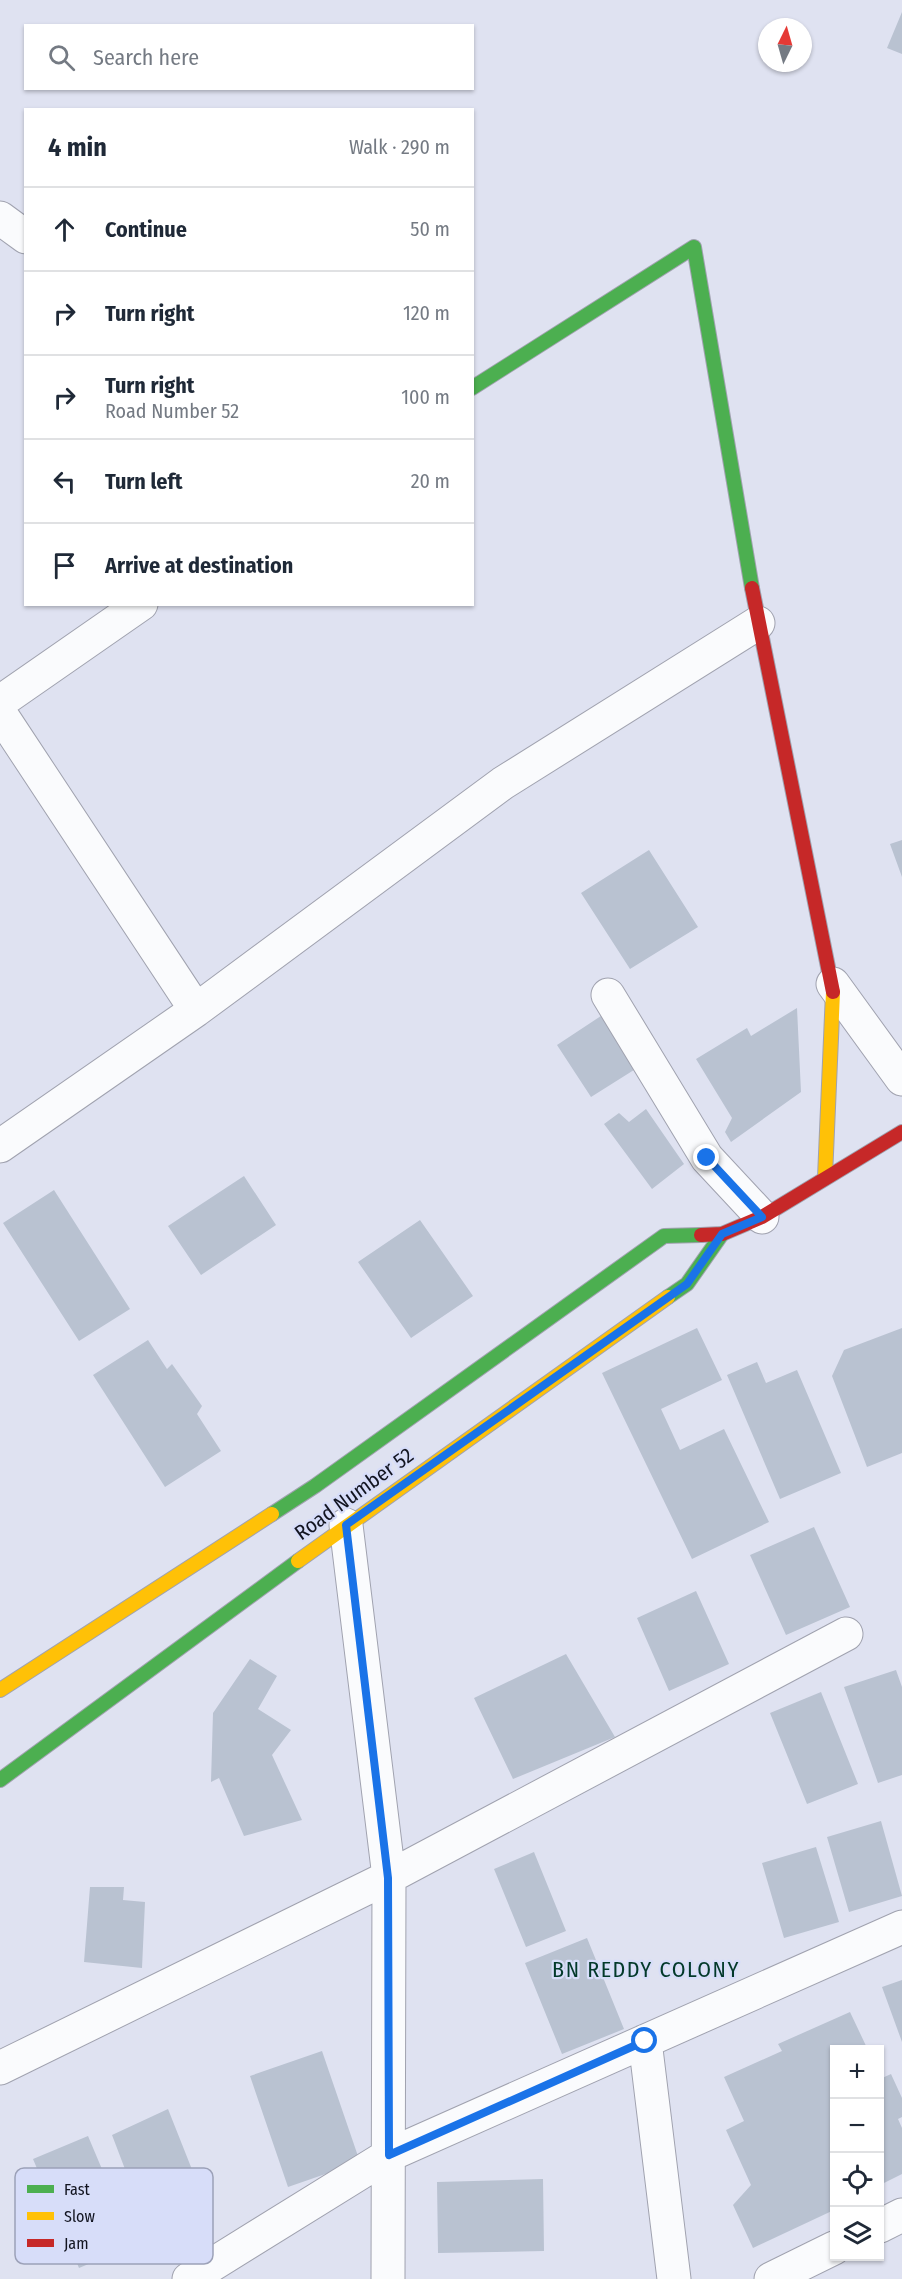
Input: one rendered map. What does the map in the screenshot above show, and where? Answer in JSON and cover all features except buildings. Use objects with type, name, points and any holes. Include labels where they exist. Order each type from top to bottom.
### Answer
[{"type":"main road","points":[[474,387],[693,248],[758,623],[833,984],[825,1177]]},
{"type":"main road","name":"Road Number 52","points":[[0,1690],[315,1486],[664,1236],[722,1234],[762,1217],[902,1132]]},
{"type":"main road","name":"Road Number 52","points":[[0,1780],[346,1525],[687,1284],[722,1234]]},
{"type":"street","points":[[0,218],[24,236]]},
{"type":"street","points":[[0,702],[138,606]]},
{"type":"street","points":[[0,1146],[196,1010],[503,783],[758,623]]},
{"type":"street","points":[[0,713],[196,1010]]},
{"type":"street","points":[[833,984],[902,1079]]},
{"type":"street","points":[[608,995],[707,1158],[762,1217]]},
{"type":"street","points":[[346,1525],[388,1878],[388,2279]]},
{"type":"street","points":[[0,2068],[388,1878],[846,1634]]},
{"type":"street","points":[[189,2279],[389,2155],[902,1927]]},
{"type":"street","points":[[645,2041],[674,2279]]},
{"type":"street","points":[[884,2224],[902,2215]]},
{"type":"street","points":[[771,2279],[830,2250]]},
{"type":"traffic: fast","points":[[474,387],[694,247],[752,588]]},
{"type":"traffic: fast","points":[[668,1297],[687,1284],[722,1234]]},
{"type":"traffic: fast","points":[[272,1514],[315,1486],[664,1236],[701,1235]]},
{"type":"traffic: fast","points":[[0,1780],[298,1561]]},
{"type":"traffic: slow","points":[[825,1177],[833,992]]},
{"type":"traffic: slow","points":[[298,1561],[668,1297]]},
{"type":"traffic: slow","points":[[0,1690],[272,1514]]},
{"type":"traffic: jam","points":[[752,588],[833,992]]},
{"type":"traffic: jam","points":[[701,1235],[722,1234],[762,1217],[902,1132]]},
{"type":"district","name":"BN REDDY COLONY","points":[[646,1969]]},
{"type":"route","points":[[645,2041],[389,2155],[388,1878],[346,1525],[687,1284],[722,1234],[762,1217],[707,1158]]}]
